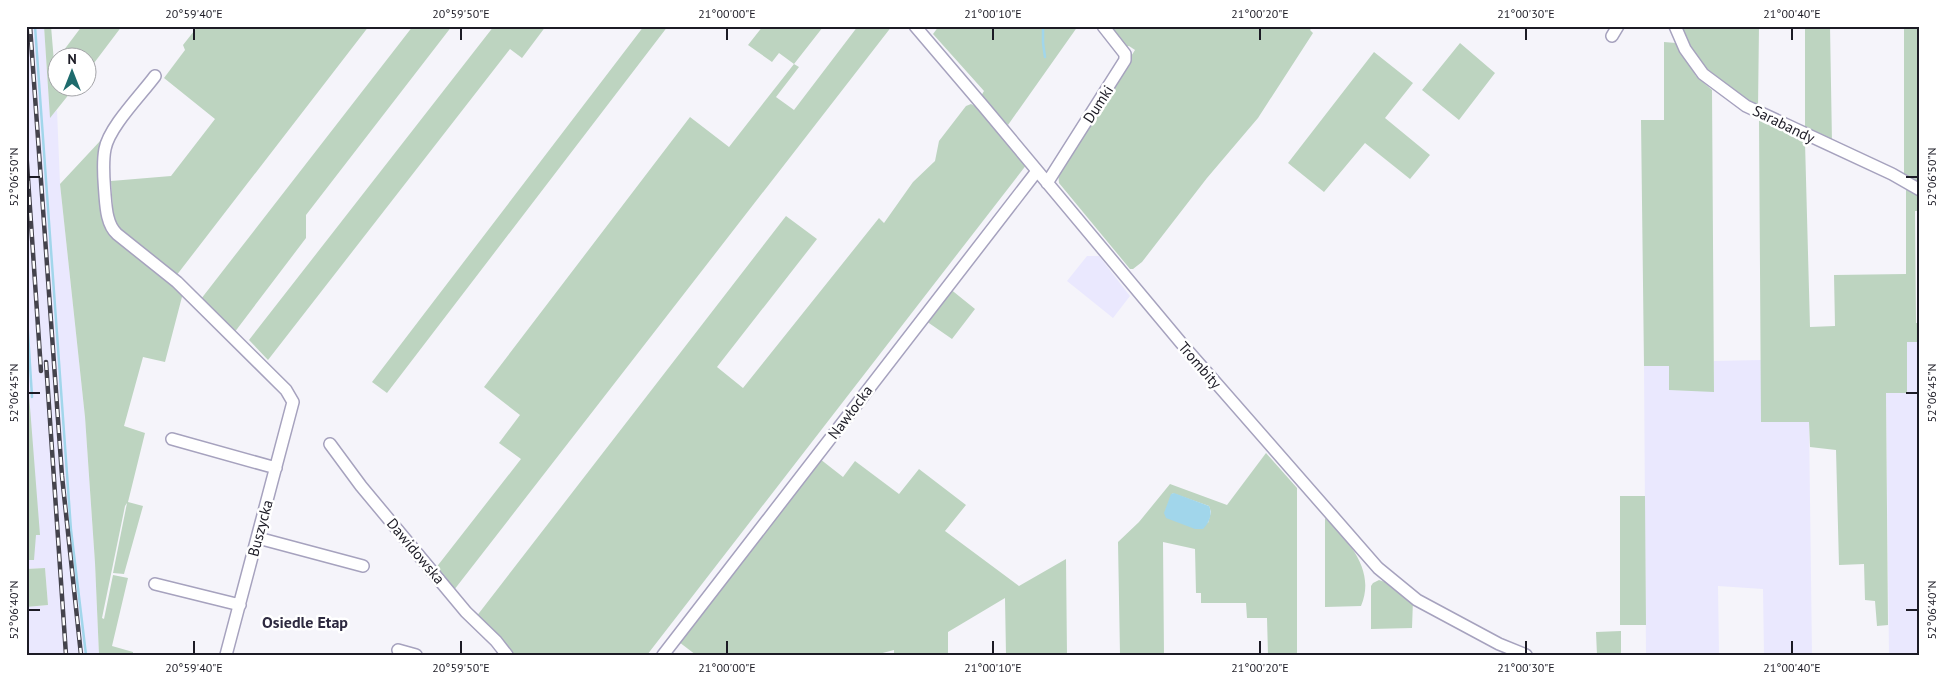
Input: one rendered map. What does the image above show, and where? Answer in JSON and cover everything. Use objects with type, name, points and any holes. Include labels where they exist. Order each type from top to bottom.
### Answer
[{"type":"street","name":"Trombity","points":[[915,26],[1182,344],[1378,568],[1416,600],[1499,644],[1526,655]]},
{"type":"street","name":"Dumki","points":[[1047,183],[1125,60],[1125,54],[1103,26]]},
{"type":"street","name":"Sarabandy","points":[[1675,26],[1685,49],[1703,74],[1746,106],[1892,174],[1920,190]]},
{"type":"street","name":"Buszycka","points":[[155,76],[112,131],[105,148],[106,203],[112,230],[177,282],[286,390],[293,402],[226,655]]},
{"type":"street","name":"Nawłocka","points":[[663,655],[1038,171]]},
{"type":"street","points":[[172,439],[276,468]]},
{"type":"street","name":"Dawidowska","points":[[330,444],[360,486],[408,540],[466,612],[496,641],[507,655]]},
{"type":"street","points":[[258,538],[363,566]]},
{"type":"street","points":[[155,584],[240,606]]},
{"type":"street","points":[[398,650],[416,655]]},
{"type":"shaded area","points":[[26,26],[44,26],[50,117],[57,110],[60,184],[85,417],[99,655],[26,655],[26,607],[48,605],[45,568],[26,569]]},
{"type":"shaded area","points":[[1087,256],[1099,256],[1130,296],[1113,318],[1067,281]]},
{"type":"shaded area","points":[[1907,342],[1920,342],[1920,655],[1889,655],[1886,393],[1907,392]]},
{"type":"shaded area","points":[[1761,360],[1761,422],[1809,422],[1812,655],[1764,655],[1763,589],[1718,586],[1719,655],[1646,655],[1644,366],[1669,365],[1669,390],[1714,391],[1714,361]]},
{"type":"green space","points":[[44,26],[51,26],[53,48],[48,48],[48,87]]},
{"type":"green space","points":[[82,26],[122,26],[98,58],[98,48],[66,48]]},
{"type":"green space","points":[[198,26],[369,26],[176,276],[124,236],[126,233],[114,225],[111,181],[171,176],[215,119],[164,78],[185,50],[183,45]]},
{"type":"green space","points":[[413,26],[452,26],[306,215],[306,238],[234,333],[201,299]]},
{"type":"green space","points":[[494,26],[546,26],[522,58],[510,49],[268,360],[249,340]]},
{"type":"green space","points":[[644,26],[668,26],[387,393],[372,382]]},
{"type":"green space","points":[[763,26],[823,27],[794,64],[779,53],[772,62],[748,45]]},
{"type":"green space","points":[[858,26],[892,26],[454,590],[435,569],[521,459],[499,443],[520,415],[484,387],[690,117],[729,147],[794,64],[799,67],[776,97],[794,110]]},
{"type":"green space","points":[[939,26],[1078,26],[1008,125],[981,96],[984,91],[933,34]]},
{"type":"green space","points":[[1108,26],[1313,26],[1310,30],[1313,33],[1258,118],[1207,178],[1142,262],[1133,269],[1130,269],[1059,183],[1058,171],[1135,50],[1129,46],[1125,47]]},
{"type":"green space","points":[[1680,26],[1759,26],[1758,108],[1702,65],[1692,51]]},
{"type":"green space","points":[[1805,26],[1830,26],[1832,143],[1805,129]]},
{"type":"green space","points":[[1904,26],[1920,26],[1920,184],[1904,174]]},
{"type":"green space","points":[[1664,42],[1676,43],[1696,76],[1712,90],[1714,392],[1669,390],[1669,366],[1644,366],[1641,120],[1664,120]]},
{"type":"green space","points":[[1460,43],[1495,73],[1459,120],[1422,90]]},
{"type":"green space","points":[[1374,52],[1413,83],[1385,118],[1430,155],[1410,179],[1365,143],[1324,192],[1288,163]]},
{"type":"green space","points":[[49,98],[66,98],[50,118]]},
{"type":"green space","points":[[971,104],[977,107],[1027,164],[647,655],[512,655],[476,617],[786,216],[817,239],[717,367],[743,388],[879,218],[884,223],[913,182],[935,161],[939,141],[966,106]]},
{"type":"green space","points":[[1759,120],[1805,142],[1810,327],[1835,326],[1834,275],[1906,274],[1906,188],[1920,197],[1920,211],[1915,211],[1916,323],[1920,323],[1920,342],[1907,342],[1907,393],[1886,393],[1888,625],[1877,626],[1875,601],[1865,600],[1864,564],[1839,565],[1836,450],[1810,447],[1809,422],[1761,422]]},
{"type":"green space","points":[[101,140],[100,182],[108,230],[118,242],[183,293],[165,362],[143,357],[124,426],[145,433],[128,502],[143,506],[124,574],[113,573],[127,503],[125,506],[102,618],[104,619],[113,575],[128,578],[112,646],[133,652],[133,655],[99,655],[85,417],[60,184]]},
{"type":"green space","points":[[949,288],[975,309],[952,339],[926,321]]},
{"type":"green space","points":[[26,356],[40,535],[36,535],[34,560],[26,560]]},
{"type":"green space","points":[[1266,453],[1297,488],[1297,655],[1268,655],[1267,618],[1247,618],[1246,603],[1201,603],[1201,593],[1196,593],[1195,549],[1163,542],[1164,655],[1120,655],[1118,542],[1139,522],[1170,484],[1227,505]],"holes":[[[1172,493],[1209,506],[1211,512],[1208,523]]]},
{"type":"green space","points":[[820,459],[843,477],[855,461],[899,494],[919,469],[966,505],[945,531],[1019,586],[1066,559],[1067,655],[1006,655],[1005,598],[948,632],[948,655],[894,655],[894,650],[875,655],[696,655],[679,642]]},
{"type":"green space","points":[[1620,496],[1645,496],[1646,625],[1620,625]]},
{"type":"green space","points":[[1325,518],[1351,547],[1363,569],[1365,593],[1361,606],[1325,607]]},
{"type":"green space","points":[[45,568],[48,605],[26,607],[26,569]]},
{"type":"green space","points":[[1379,580],[1385,582],[1398,593],[1413,600],[1412,628],[1371,629],[1371,586]]},
{"type":"green space","points":[[1621,631],[1621,655],[1597,655],[1596,632]]},
{"type":"water","points":[[1174,493],[1209,506],[1210,518],[1203,529],[1195,529],[1166,518],[1164,513],[1171,494]]},
{"type":"waterway","points":[[35,26],[71,530],[86,655]]},
{"type":"waterway","points":[[1043,26],[1045,57]]},
{"type":"waterway","points":[[26,301],[32,397]]},
{"type":"railway","points":[[30,26],[62,476],[81,655]]},
{"type":"railway","points":[[26,149],[41,371]]},
{"type":"railway","points":[[46,362],[66,655]]},
{"type":"district","name":"Osiedle Etap","points":[[305,622]]}]
